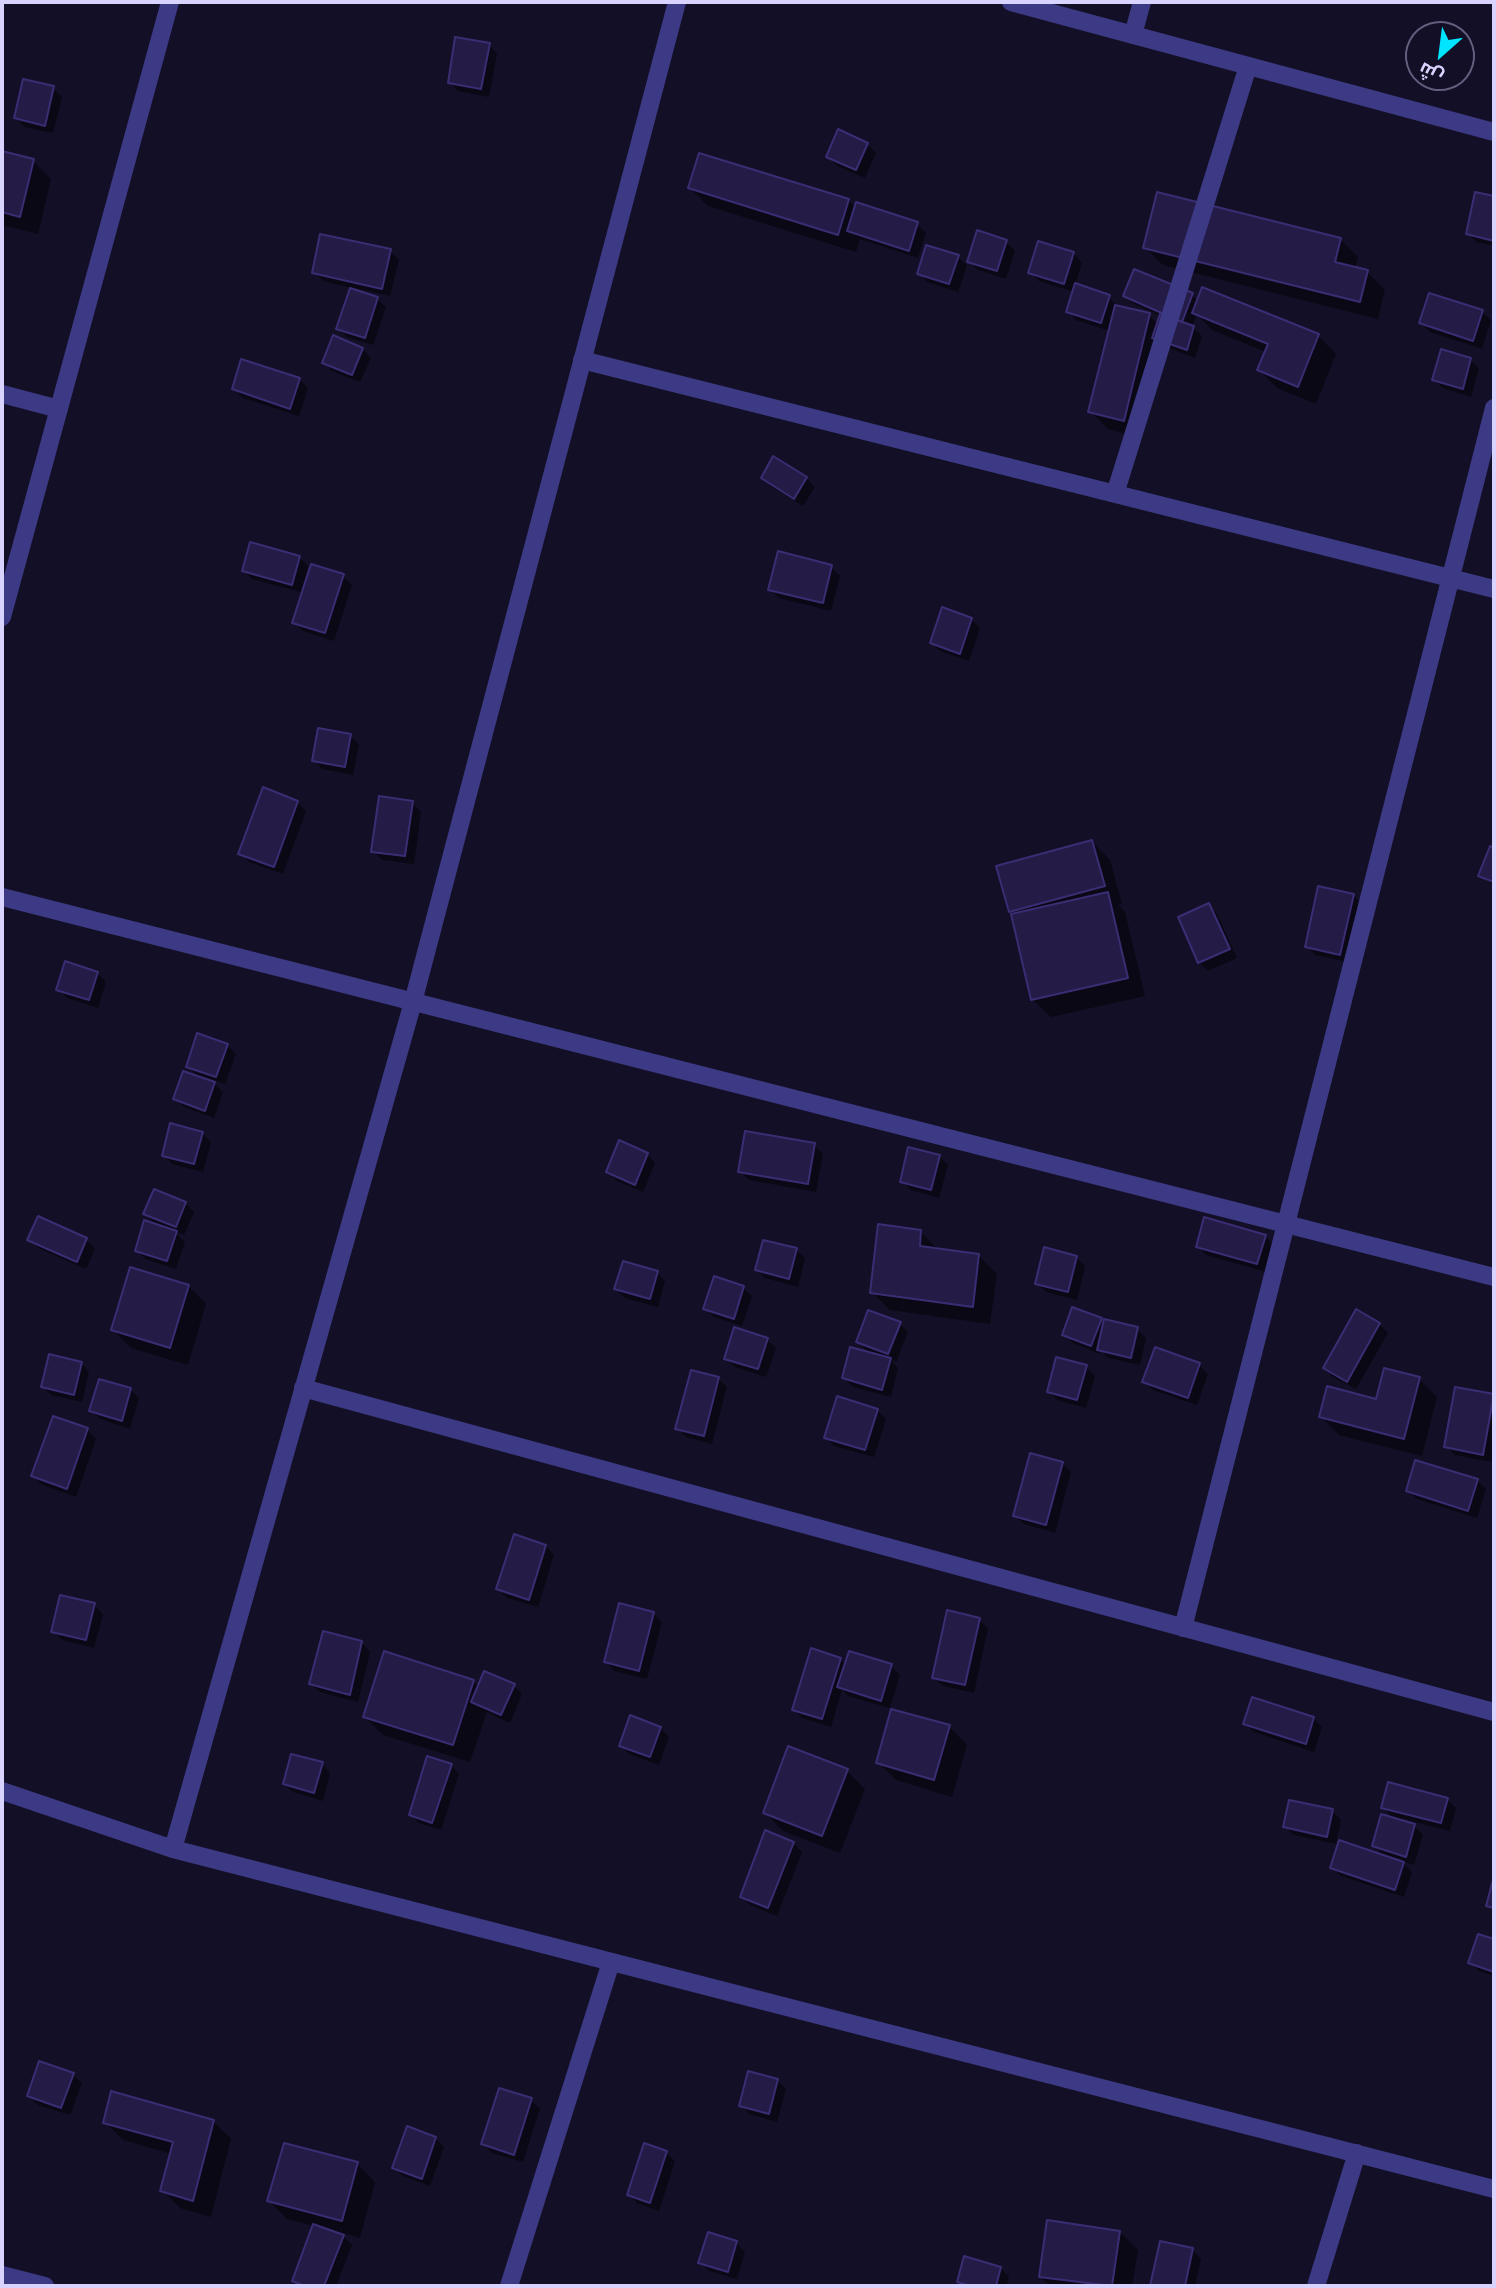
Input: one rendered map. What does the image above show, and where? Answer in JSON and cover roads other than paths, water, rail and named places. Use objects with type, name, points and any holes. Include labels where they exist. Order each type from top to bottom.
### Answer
[{"type":"street","points":[[2,617],[170,2]]},
{"type":"street","points":[[173,1849],[413,1002],[677,2]]},
{"type":"street","points":[[1011,2],[1494,132]]},
{"type":"street","points":[[1133,35],[1142,2]]},
{"type":"street","points":[[1115,494],[1248,66]]},
{"type":"street","points":[[582,360],[1494,590]]},
{"type":"street","points":[[2,394],[58,408]]},
{"type":"street","points":[[1183,1628],[1494,408]]},
{"type":"street","points":[[2,897],[1494,1278]]},
{"type":"street","points":[[303,1388],[1494,1712]]},
{"type":"street","points":[[2,1791],[173,1849],[1494,2189]]},
{"type":"street","points":[[509,2286],[611,1962]]},
{"type":"street","points":[[1316,2286],[1357,2153]]},
{"type":"street","points":[[2,2275],[44,2286]]}]
